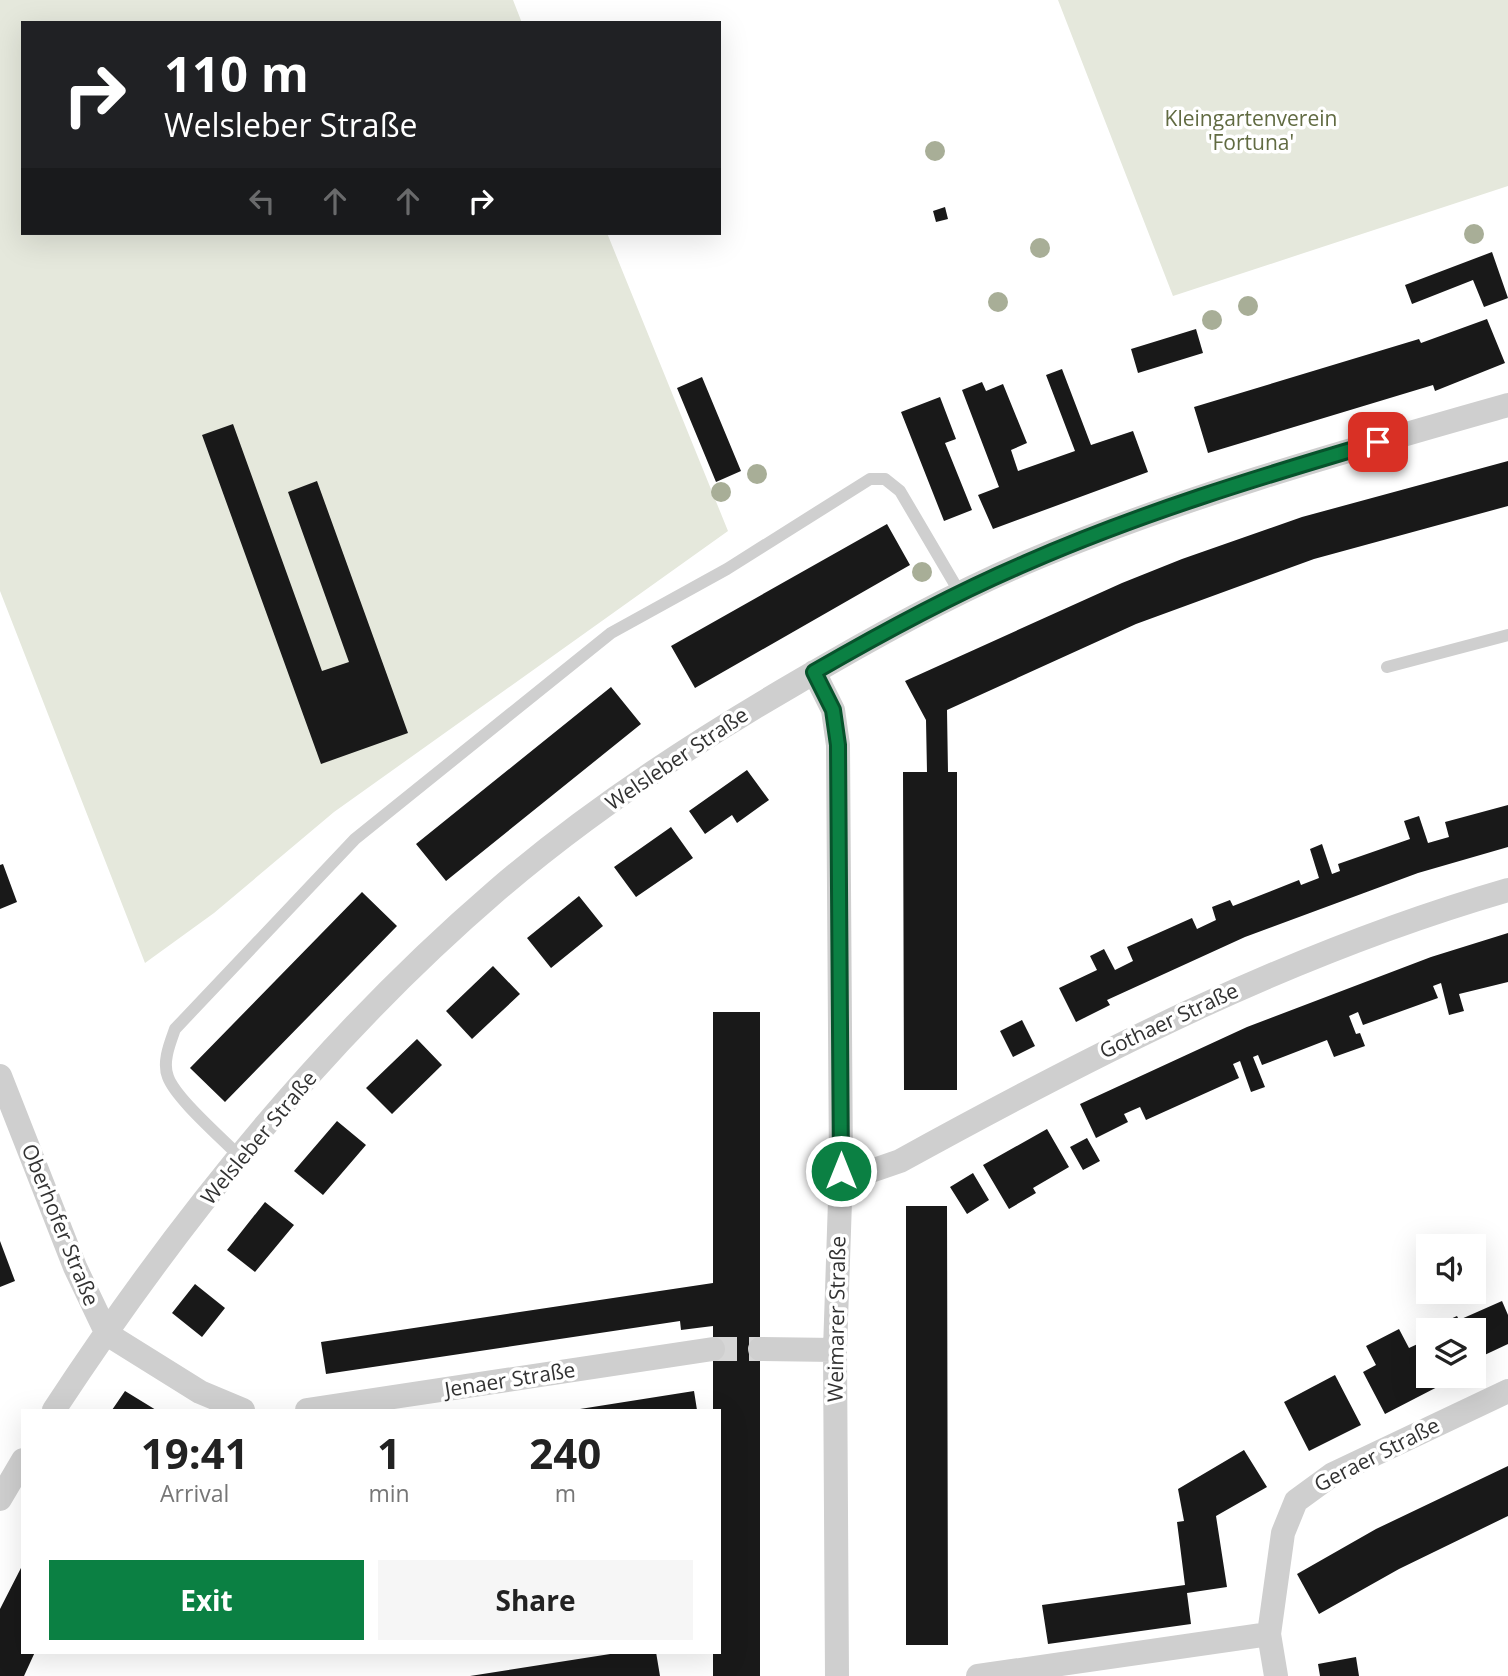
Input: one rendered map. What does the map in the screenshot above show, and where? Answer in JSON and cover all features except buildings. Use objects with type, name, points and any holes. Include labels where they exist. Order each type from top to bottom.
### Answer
[{"type":"street","name":"Welsleber Straße","points":[[55,1409],[163,1254],[297,1091],[372,1008],[496,891],[634,785],[716,730],[814,672],[960,593],[1041,556],[1198,497],[1508,405]]},
{"type":"street","name":"Weimarer Straße","points":[[814,672],[833,710],[838,745],[841,1171],[835,1350],[837,1676]]},
{"type":"street","name":"Gothaer Straße","points":[[841,1171],[871,1171],[900,1161],[1038,1085],[1158,1024],[1293,964],[1508,890]]},
{"type":"street","name":"Oberhofer Straße","points":[[0,1076],[75,1267],[107,1334]]},
{"type":"street","points":[[107,1334],[200,1392],[241,1409]]},
{"type":"street","name":"Jenaer Straße","points":[[314,1409],[713,1349]]},
{"type":"street","points":[[760,1349],[835,1350]]},
{"type":"street","name":"Geraer Straße","points":[[1276,1676],[1269,1634],[1285,1525],[1301,1496],[1333,1474],[1508,1391]]},
{"type":"street","points":[[0,1499],[21,1463]]},
{"type":"street","points":[[978,1676],[1269,1634]]},
{"type":"lane","points":[[241,1158],[180,1095],[167,1076],[167,1050],[175,1029],[355,839],[611,633],[727,569],[870,479],[885,479],[900,491],[960,593]]},
{"type":"lane","points":[[1387,667],[1508,635]]},
{"type":"green space","points":[[0,0],[513,0],[521,21],[21,21],[21,235],[608,235],[728,531],[334,812],[214,913],[145,963],[0,591]]},
{"type":"green space","name":"Kleingartenverein 'Fortuna'","points":[[1058,0],[1508,0],[1508,186],[1173,296]]},
{"type":"tunnel","points":[[713,1349],[760,1349]]},
{"type":"route","points":[[841,1171],[838,745],[833,710],[814,672],[919,613],[1041,556],[1198,497],[1378,442]]}]
